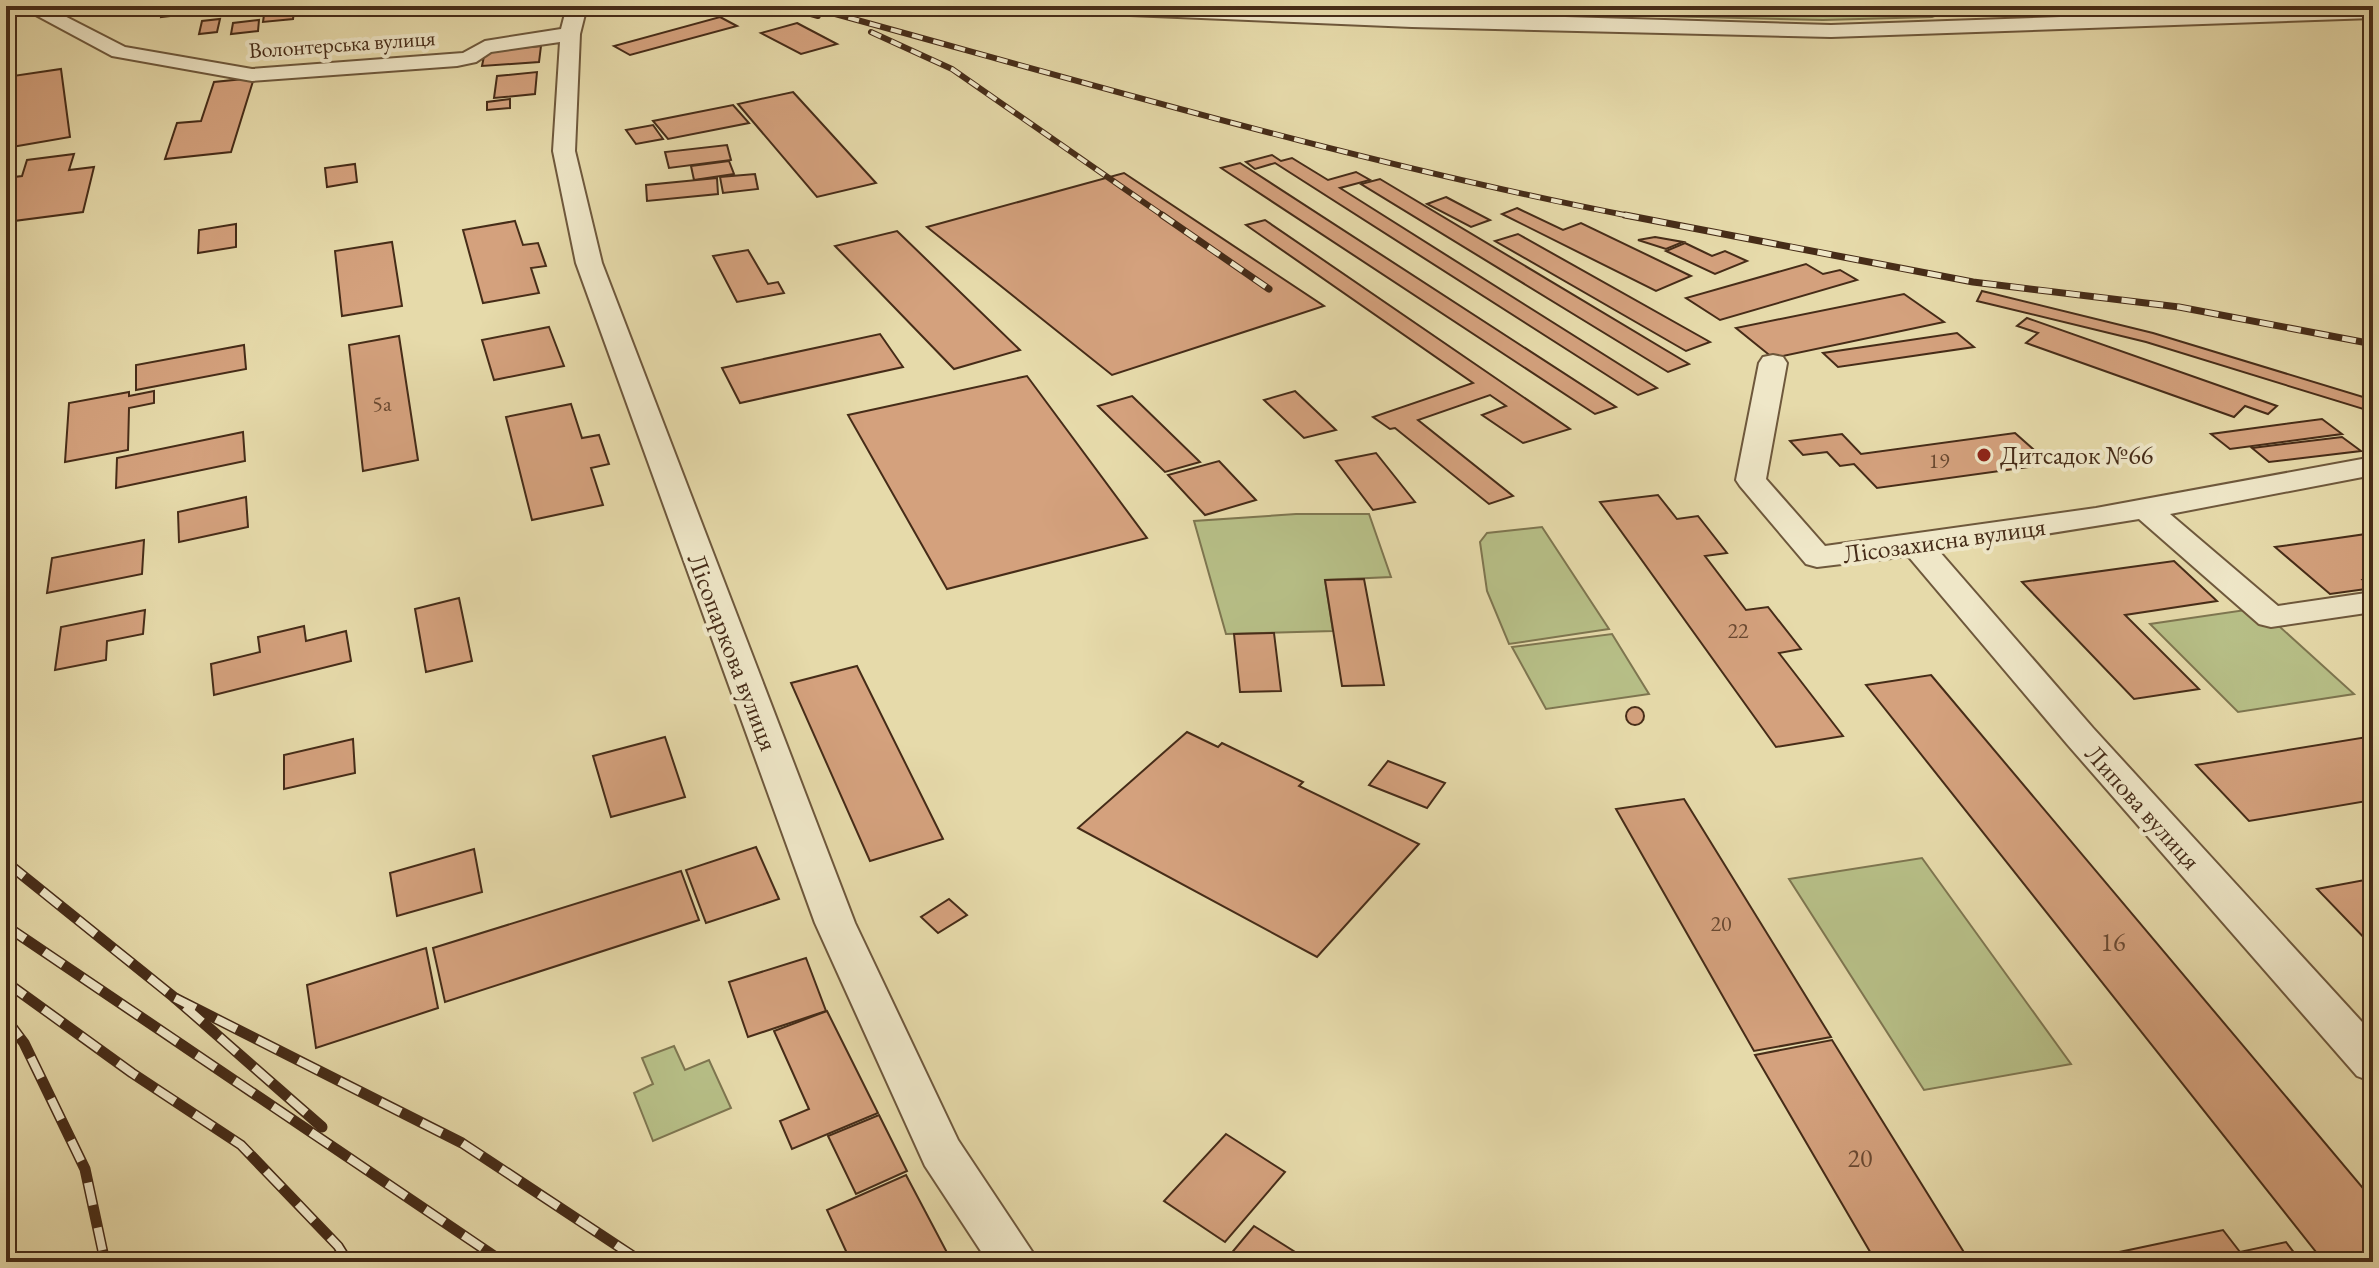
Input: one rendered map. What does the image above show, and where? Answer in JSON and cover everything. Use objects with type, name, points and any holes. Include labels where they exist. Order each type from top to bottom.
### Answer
[{"type":"street","name":"Волонтерська вулиця","points":[[29,6],[77,27],[119,52],[233,75],[457,60],[469,58],[485,47],[574,20]]},
{"type":"street","points":[[1059,6],[1412,21],[1831,31],[2373,12]]},
{"type":"street","name":"Лісопаркова вулиця","points":[[574,20],[564,151],[589,263],[835,923],[941,1152],[1015,1262]]},
{"type":"street","name":"Лісозахисна вулиця","points":[[1773,363],[1751,480],[1817,557],[1917,546],[2147,510],[2373,466]]},
{"type":"street","points":[[2147,510],[2271,617],[2373,602]]},
{"type":"street","name":"Липова вулиця","points":[[1917,546],[2080,736],[2373,1064]]},
{"type":"green space","points":[[1486,6],[1942,6],[1940,14],[1932,17],[1823,20],[1489,12]]},
{"type":"green space","points":[[1296,514],[1369,514],[1391,577],[1325,580],[1333,631],[1226,634],[1194,521]]},
{"type":"green space","points":[[1542,527],[1609,629],[1509,644],[1487,591],[1480,542],[1487,533]]},
{"type":"green space","points":[[2259,608],[2354,694],[2238,712],[2150,624]]},
{"type":"green space","points":[[1612,634],[1649,694],[1546,709],[1512,647]]},
{"type":"green space","points":[[1922,858],[2071,1064],[1924,1090],[1789,879]]},
{"type":"green space","points":[[674,1046],[685,1070],[709,1060],[731,1108],[653,1141],[634,1093],[653,1084],[642,1058]]},
{"type":"building","points":[[195,6],[195,13],[161,17],[162,8]]},
{"type":"building","points":[[346,6],[348,14],[331,16],[329,7]]},
{"type":"building","points":[[294,12],[293,19],[263,22],[264,15]]},
{"type":"building","points":[[720,17],[737,26],[630,55],[614,46]]},
{"type":"building","points":[[220,19],[217,32],[199,34],[202,21]]},
{"type":"building","points":[[259,20],[258,31],[231,34],[233,23]]},
{"type":"building","points":[[797,23],[837,44],[801,54],[761,33]]},
{"type":"building","points":[[541,46],[539,62],[482,66],[485,51]]},
{"type":"building","points":[[61,69],[70,137],[6,148],[6,77]]},
{"type":"building","points":[[537,72],[535,94],[494,98],[497,76]]},
{"type":"building","points":[[254,78],[231,152],[165,159],[177,123],[201,121],[214,82]]},
{"type":"building","points":[[793,92],[876,183],[817,197],[738,104]]},
{"type":"building","points":[[510,99],[510,108],[487,110],[487,102]]},
{"type":"building","points":[[733,105],[749,123],[668,139],[653,121]]},
{"type":"building","points":[[653,125],[663,139],[636,144],[626,130]]},
{"type":"building","points":[[727,145],[731,160],[669,168],[665,152]]},
{"type":"building","points":[[74,154],[69,170],[94,167],[83,212],[6,222],[6,178],[22,176],[27,160]]},
{"type":"building","points":[[1272,155],[1281,161],[1292,158],[1328,180],[1356,172],[1370,180],[1340,188],[1657,388],[1638,395],[1275,163],[1255,169],[1246,162]]},
{"type":"building","points":[[729,161],[734,174],[694,180],[691,166]]},
{"type":"building","points":[[1240,163],[1616,407],[1595,414],[1221,168]]},
{"type":"building","points":[[355,164],[357,182],[327,187],[325,168]]},
{"type":"building","points":[[1124,173],[1324,306],[1112,375],[927,227]]},
{"type":"building","points":[[755,174],[758,189],[723,193],[720,177]]},
{"type":"building","points":[[717,178],[718,194],[647,201],[646,185]]},
{"type":"building","points":[[1380,179],[1689,364],[1668,372],[1361,184]]},
{"type":"building","points":[[1446,197],[1490,220],[1471,227],[1427,204]]},
{"type":"building","points":[[1517,208],[1563,230],[1581,223],[1691,276],[1656,291],[1502,214]]},
{"type":"building","points":[[1265,220],[1570,429],[1523,443],[1482,415],[1506,406],[1490,395],[1418,420],[1513,496],[1489,504],[1395,428],[1390,429],[1373,417],[1473,383],[1246,225]]},
{"type":"building","points":[[515,221],[523,245],[538,243],[546,266],[531,268],[539,293],[483,303],[463,230]]},
{"type":"building","points":[[236,224],[236,247],[198,253],[199,230]]},
{"type":"building","points":[[897,231],[1020,350],[954,369],[835,246]]},
{"type":"building","points":[[1518,234],[1710,342],[1686,351],[1495,241]]},
{"type":"building","points":[[1655,237],[1683,242],[1666,249],[1638,240]]},
{"type":"building","points":[[392,242],[402,306],[342,316],[335,251]]},
{"type":"building","points":[[1685,243],[1712,256],[1725,251],[1747,261],[1715,274],[1666,251]]},
{"type":"building","points":[[748,250],[768,284],[778,282],[784,293],[737,302],[713,256]]},
{"type":"building","points":[[1806,264],[1823,274],[1840,270],[1857,280],[1720,320],[1686,298]]},
{"type":"building","points":[[1982,291],[2153,333],[2373,400],[2373,412],[2146,342],[1977,301]]},
{"type":"building","points":[[1904,294],[1944,322],[1773,358],[1736,328]]},
{"type":"building","points":[[2027,318],[2277,406],[2268,414],[2245,406],[2234,417],[2026,343],[2038,333],[2017,326]]},
{"type":"building","points":[[549,327],[564,366],[494,380],[482,340]]},
{"type":"building","points":[[1957,333],[1974,347],[1838,367],[1823,353]]},
{"type":"building","points":[[880,334],[903,367],[740,403],[722,368]]},
{"type":"building","points":[[399,336],[418,460],[363,471],[349,345]]},
{"type":"building","points":[[244,345],[246,369],[136,390],[136,365]]},
{"type":"building","points":[[1027,376],[1147,538],[947,589],[848,415]]},
{"type":"building","points":[[154,391],[154,403],[129,408],[128,450],[65,462],[69,403],[129,392],[129,396]]},
{"type":"building","points":[[1295,391],[1336,430],[1304,438],[1264,400]]},
{"type":"building","points":[[1132,396],[1200,462],[1165,472],[1098,406]]},
{"type":"building","points":[[571,404],[582,438],[599,435],[609,464],[591,468],[603,505],[532,520],[506,417]]},
{"type":"building","points":[[2322,419],[2342,434],[2230,449],[2211,434]]},
{"type":"building","points":[[243,432],[245,461],[116,488],[117,458]]},
{"type":"building","points":[[2015,433],[2050,464],[1877,488],[1854,464],[1840,466],[1827,452],[1803,455],[1790,441],[1842,434],[1861,454]]},
{"type":"building","points":[[2342,437],[2361,451],[2269,462],[2252,448]]},
{"type":"building","points":[[1376,453],[1415,502],[1373,510],[1336,461]]},
{"type":"building","points":[[1219,461],[1256,500],[1205,515],[1168,475]]},
{"type":"building","points":[[1658,495],[1677,519],[1698,516],[1727,553],[1705,556],[1746,610],[1768,607],[1801,649],[1779,653],[1843,736],[1776,747],[1600,502]]},
{"type":"building","points":[[246,497],[248,527],[179,542],[178,512]]},
{"type":"building","points":[[2373,533],[2373,579],[2363,580],[2373,588],[2330,594],[2275,547]]},
{"type":"building","points":[[144,540],[142,574],[47,593],[52,558]]},
{"type":"building","points":[[2174,561],[2217,601],[2125,615],[2199,689],[2134,699],[2022,582]]},
{"type":"building","points":[[1364,579],[1384,685],[1342,686],[1325,580]]},
{"type":"building","points":[[459,598],[472,661],[426,672],[415,609]]},
{"type":"building","points":[[145,610],[143,634],[107,641],[106,660],[55,670],[61,627]]},
{"type":"building","points":[[304,626],[306,641],[346,631],[351,661],[214,695],[211,664],[260,652],[258,637]]},
{"type":"building","points":[[1274,633],[1281,691],[1240,692],[1234,634]]},
{"type":"building","points":[[857,666],[943,839],[870,861],[791,683]]},
{"type":"building","points":[[1931,675],[2373,1200],[2373,1262],[2324,1262],[1866,685]]},
{"type":"building","points":[[1635,707],[1644,716],[1635,725],[1626,716]]},
{"type":"building","points":[[1187,732],[1218,747],[1222,743],[1303,782],[1299,786],[1419,844],[1317,957],[1078,828]]},
{"type":"building","points":[[665,737],[685,797],[611,817],[593,756]]},
{"type":"building","points":[[2367,737],[2373,743],[2373,800],[2249,821],[2196,765]]},
{"type":"building","points":[[353,739],[355,773],[284,789],[284,755]]},
{"type":"building","points":[[1388,761],[1445,783],[1427,808],[1369,785]]},
{"type":"building","points":[[1684,799],[1831,1037],[1754,1051],[1616,809]]},
{"type":"building","points":[[756,847],[779,899],[706,923],[686,870]]},
{"type":"building","points":[[474,849],[482,892],[397,916],[390,873]]},
{"type":"building","points":[[681,871],[699,920],[445,1002],[433,948]]},
{"type":"building","points":[[2370,879],[2373,882],[2373,947],[2317,889]]},
{"type":"building","points":[[949,899],[967,915],[938,933],[921,917]]},
{"type":"building","points":[[426,948],[438,1008],[316,1048],[307,985]]},
{"type":"building","points":[[806,958],[826,1011],[748,1037],[729,982]]},
{"type":"building","points":[[827,1011],[878,1113],[792,1149],[780,1121],[809,1109],[774,1031]]},
{"type":"building","points":[[1832,1040],[1970,1262],[1876,1262],[1755,1055]]},
{"type":"building","points":[[879,1115],[907,1171],[856,1194],[828,1136]]},
{"type":"building","points":[[1226,1134],[1285,1172],[1225,1242],[1164,1201]]},
{"type":"building","points":[[906,1175],[952,1262],[851,1262],[827,1210]]},
{"type":"building","points":[[1254,1226],[1311,1262],[1224,1262]]},
{"type":"building","points":[[2223,1230],[2240,1252],[2286,1242],[2299,1259],[2318,1254],[2324,1262],[2116,1262],[2110,1254]]},
{"type":"railway","points":[[783,6],[818,16]]},
{"type":"railway","points":[[806,6],[1323,146],[1531,196],[1627,215]]},
{"type":"railway","points":[[871,32],[952,69],[1165,217]]},
{"type":"railway","points":[[1162,215],[1269,289]]},
{"type":"railway","points":[[1627,215],[1973,282],[2179,307],[2373,344]]},
{"type":"railway","points":[[1627,215],[1635,217]]},
{"type":"railway","points":[[6,862],[175,998]]},
{"type":"railway","points":[[6,926],[503,1262]]},
{"type":"railway","points":[[6,982],[132,1073],[241,1145],[338,1246],[348,1262]]},
{"type":"railway","points":[[175,998],[462,1143],[642,1262]]},
{"type":"railway","points":[[175,998],[322,1127]]},
{"type":"railway","points":[[6,1019],[24,1043],[85,1169],[105,1262]]},
{"type":"place","name":"Дитсадок №66","points":[[1984,455]]}]
